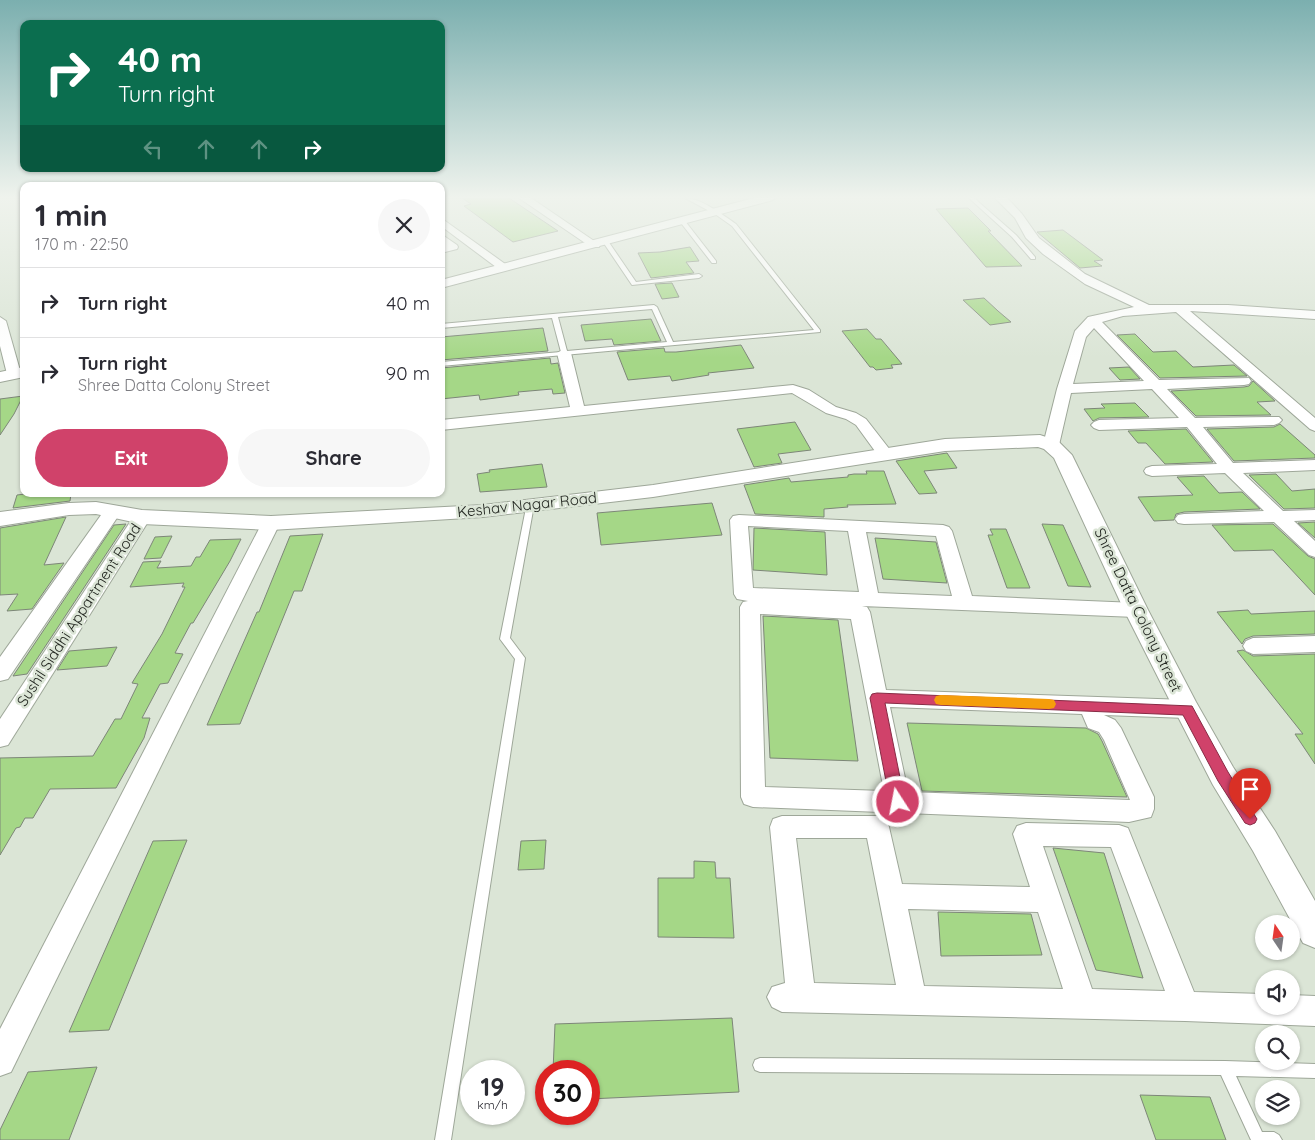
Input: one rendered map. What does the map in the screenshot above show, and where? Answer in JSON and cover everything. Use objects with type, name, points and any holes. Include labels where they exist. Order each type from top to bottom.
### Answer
[{"type":"street","points":[[482,251],[504,268]]},
{"type":"street","points":[[445,283],[569,251]]},
{"type":"street","points":[[1049,251],[1073,271],[1095,285],[1128,298],[1146,309]]},
{"type":"street","points":[[1179,308],[1315,426]]},
{"type":"street","points":[[1051,445],[1064,389],[1082,332],[1093,320],[1123,311],[1179,308],[1315,315]]},
{"type":"street","points":[[1093,320],[1191,422],[1228,467],[1315,551]]},
{"type":"street","points":[[0,322],[13,374]]},
{"type":"street","points":[[564,353],[578,410]]},
{"type":"street","points":[[1064,389],[1244,381]]},
{"type":"street","points":[[445,424],[793,389],[804,393],[832,410],[851,416],[861,422],[886,455]]},
{"type":"street","points":[[1099,425],[1274,420]]},
{"type":"street","name":"Keshav Nagar Road","points":[[3,522],[69,509],[96,508],[142,517],[271,523],[483,511],[653,491],[945,445],[984,442],[1040,442],[1051,445]]},
{"type":"street","name":"Shree Datta Colony Street","points":[[1051,445],[1062,454],[1136,610],[1223,776],[1264,841],[1315,932]]},
{"type":"street","points":[[1152,471],[1315,465]]},
{"type":"street","points":[[0,673],[112,512]]},
{"type":"street","points":[[1184,519],[1315,515]]},
{"type":"street","name":"Sushil Siddhi Appartment Road","points":[[0,738],[142,517]]},
{"type":"street","points":[[964,603],[943,531],[739,520],[744,594],[870,599],[964,603],[1136,610]]},
{"type":"street","points":[[0,1061],[271,523]]},
{"type":"street","points":[[856,526],[870,599]]},
{"type":"street","points":[[898,802],[860,612],[750,607],[753,797],[1128,810],[1142,809],[1142,797],[1114,735],[1107,726],[1096,722],[1090,706]]},
{"type":"street","points":[[1253,646],[1315,644]]},
{"type":"street","points":[[877,698],[1187,709]]},
{"type":"street","points":[[913,1000],[877,827],[782,827],[792,997],[913,1000],[1082,1004],[1185,1006],[1315,1011]]},
{"type":"street","points":[[1082,1004],[1026,834],[1119,836],[1185,1006]]},
{"type":"street","points":[[892,896],[1048,900]]},
{"type":"lane","points":[[608,251],[634,284],[699,276]]},
{"type":"lane","points":[[706,251],[714,262]]},
{"type":"lane","points":[[445,364],[818,331],[755,251]]},
{"type":"lane","points":[[1027,251],[1033,258]]},
{"type":"lane","points":[[445,326],[654,307],[671,344]]},
{"type":"lane","points":[[555,316],[564,353]]},
{"type":"lane","points":[[443,1140],[520,658],[505,639],[530,505]]},
{"type":"lane","points":[[760,1065],[1225,1068],[1315,1071]]},
{"type":"lane","points":[[1225,1068],[1258,1139],[1274,1140]]},
{"type":"building","points":[[693,251],[699,261],[686,262],[694,273],[651,278],[638,253]]},
{"type":"building","points":[[972,251],[1008,251],[1022,266],[986,267]]},
{"type":"building","points":[[1060,251],[1091,251],[1103,260],[1094,261],[1102,266],[1080,268]]},
{"type":"building","points":[[672,283],[679,297],[662,299],[655,284]]},
{"type":"building","points":[[984,298],[1011,322],[990,325],[963,300]]},
{"type":"building","points":[[651,319],[661,341],[614,345],[612,339],[585,341],[581,325]]},
{"type":"building","points":[[543,328],[548,351],[445,360],[445,337]]},
{"type":"building","points":[[867,329],[876,339],[881,339],[902,364],[891,365],[893,368],[876,370],[870,367],[842,331]]},
{"type":"building","points":[[1135,334],[1153,352],[1176,351],[1193,367],[1234,365],[1247,376],[1160,378],[1117,335]]},
{"type":"building","points":[[741,345],[754,368],[708,373],[709,375],[672,381],[670,376],[628,380],[617,352],[664,348],[665,352],[676,352]]},
{"type":"building","points":[[550,358],[551,364],[558,363],[565,393],[553,394],[552,389],[518,392],[519,395],[480,400],[479,395],[445,399],[445,368]]},
{"type":"building","points":[[1129,367],[1140,379],[1120,380],[1109,368]]},
{"type":"building","points":[[1253,381],[1275,401],[1257,402],[1271,415],[1196,416],[1171,391],[1244,387],[1249,386]]},
{"type":"building","points":[[20,396],[20,402],[14,414],[0,435],[0,399]]},
{"type":"building","points":[[1135,403],[1149,417],[1099,418],[1093,421],[1084,409],[1105,408],[1101,404]]},
{"type":"building","points":[[795,422],[811,450],[778,454],[782,463],[754,467],[737,429]]},
{"type":"building","points":[[1280,424],[1315,455],[1315,458],[1234,461],[1207,429],[1274,427]]},
{"type":"building","points":[[1186,429],[1213,462],[1165,464],[1146,443],[1138,443],[1128,431]]},
{"type":"building","points":[[947,453],[957,468],[924,471],[937,493],[919,494],[896,461]]},
{"type":"building","points":[[542,464],[547,487],[480,492],[477,474],[490,472],[489,470]]},
{"type":"building","points":[[866,471],[884,471],[896,504],[847,505],[848,507],[824,509],[824,517],[755,514],[744,485],[789,478],[791,482],[848,477],[848,475],[854,474],[867,474]]},
{"type":"building","points":[[1276,474],[1292,491],[1315,489],[1315,508],[1284,509],[1249,475]]},
{"type":"building","points":[[1204,476],[1219,493],[1242,492],[1260,509],[1184,512],[1176,514],[1174,520],[1154,521],[1138,497],[1193,495],[1177,477]]},
{"type":"building","points":[[17,495],[20,495],[20,497],[71,497],[70,501],[13,508]]},
{"type":"building","points":[[712,503],[722,535],[601,545],[597,513]]},
{"type":"building","points":[[66,517],[44,565],[64,563],[32,609],[7,611],[18,594],[0,595],[0,528]]},
{"type":"building","points":[[1315,522],[1315,538],[1298,523]]},
{"type":"building","points":[[126,524],[27,674],[13,676],[114,525]]},
{"type":"building","points":[[1042,524],[1063,525],[1091,587],[1068,586]]},
{"type":"building","points":[[1273,524],[1308,556],[1315,559],[1315,595],[1273,550],[1234,551],[1212,525]]},
{"type":"building","points":[[754,528],[825,532],[827,575],[753,570]]},
{"type":"building","points":[[990,529],[1006,529],[1030,588],[1007,588],[988,535],[993,535]]},
{"type":"building","points":[[323,534],[302,591],[294,591],[240,724],[207,725],[257,612],[259,612],[290,536]]},
{"type":"building","points":[[172,536],[161,558],[144,559],[155,537]]},
{"type":"building","points":[[875,538],[936,542],[947,583],[883,579]]},
{"type":"building","points":[[241,539],[230,561],[193,623],[191,623],[175,653],[183,654],[168,683],[160,684],[142,718],[150,718],[144,738],[116,788],[50,789],[33,818],[25,818],[20,827],[16,828],[0,855],[0,758],[93,756],[115,719],[121,719],[138,684],[132,683],[162,634],[185,587],[182,587],[184,583],[130,587],[143,562],[161,561],[157,568],[191,566],[196,557],[200,557],[210,540]]},
{"type":"building","points":[[1248,610],[1251,614],[1315,611],[1315,634],[1253,636],[1245,639],[1242,644],[1217,612]]},
{"type":"building","points":[[763,616],[838,620],[858,761],[770,758]]},
{"type":"building","points":[[117,647],[107,666],[57,670],[69,651]]},
{"type":"building","points":[[1243,650],[1253,656],[1315,654],[1315,764],[1295,734],[1303,734],[1237,651]]},
{"type":"building","points":[[907,723],[1086,728],[1098,734],[1127,797],[922,791]]},
{"type":"building","points":[[187,840],[109,1030],[69,1032],[153,841]]},
{"type":"building","points":[[546,840],[544,869],[518,870],[521,841]]},
{"type":"building","points":[[1053,848],[1104,853],[1143,978],[1096,970]]},
{"type":"building","points":[[694,861],[715,862],[716,878],[730,878],[734,938],[658,937],[658,878],[694,878]]},
{"type":"building","points":[[938,912],[1031,914],[1042,955],[941,956]]},
{"type":"building","points":[[732,1018],[739,1092],[600,1098],[600,1060],[553,1060],[555,1024]]},
{"type":"building","points":[[97,1067],[69,1140],[0,1140],[0,1130],[28,1072]]},
{"type":"building","points":[[1140,1095],[1210,1097],[1226,1140],[1156,1140]]},
{"type":"slow traffic","points":[[941,700],[1049,704]]},
{"type":"route","points":[[898,802],[877,698],[1187,709],[1223,776],[1250,819]]}]
